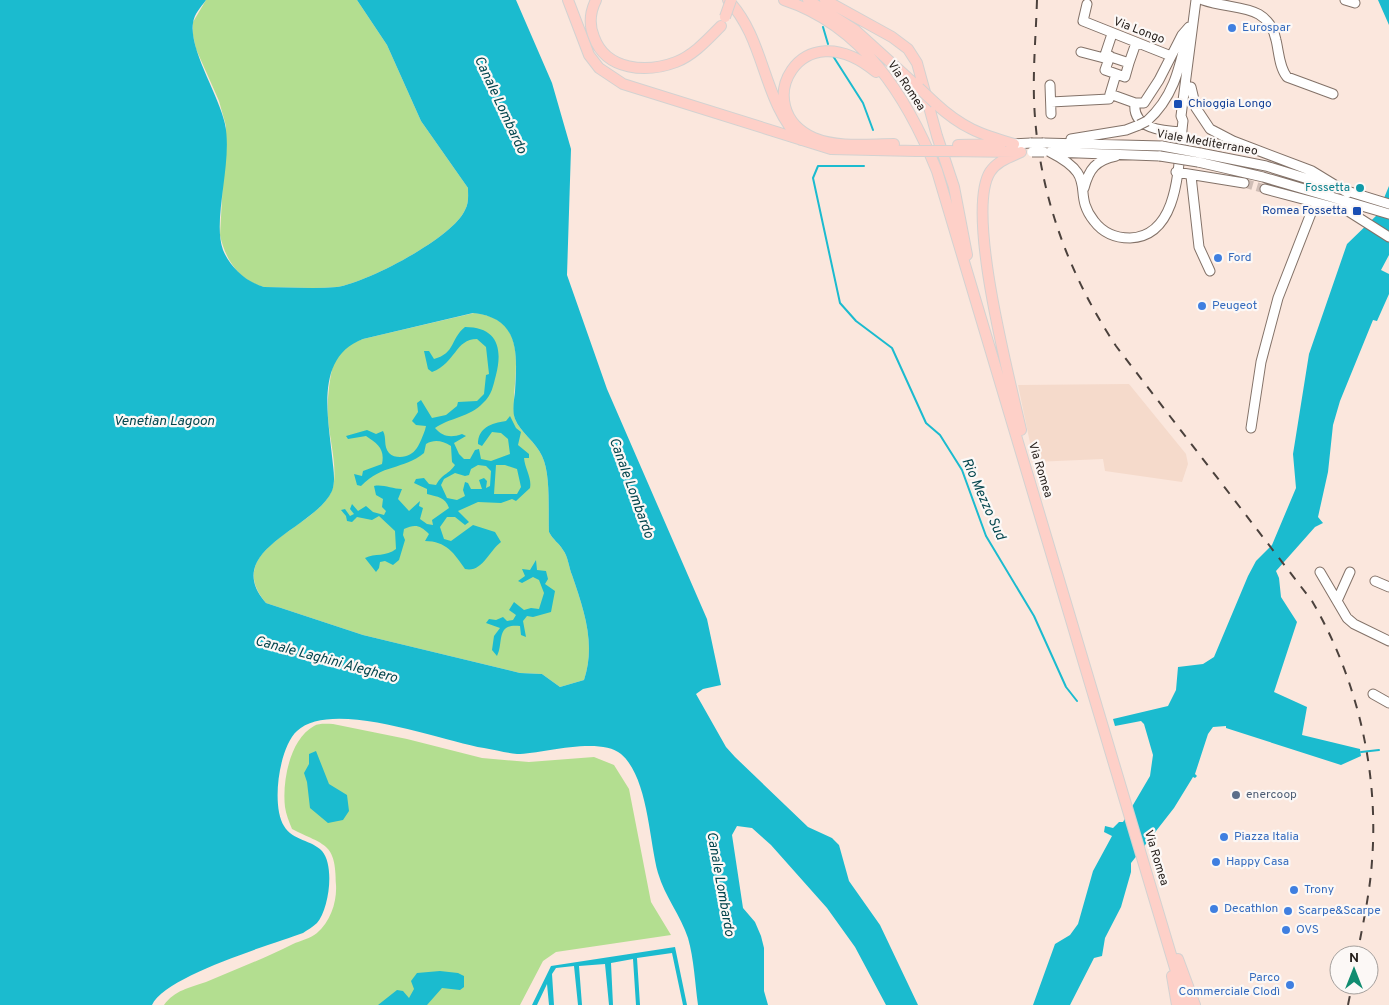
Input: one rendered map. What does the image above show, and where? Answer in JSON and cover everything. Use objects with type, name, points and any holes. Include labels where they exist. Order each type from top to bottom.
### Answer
[{"type":"main road","points":[[568,0],[589,55],[599,68],[623,84],[831,149],[850,151],[915,148],[1018,148]]},
{"type":"main road","points":[[596,0],[590,17],[595,42],[601,52],[615,62],[631,68],[648,69],[678,62],[702,45],[723,21]]},
{"type":"main road","points":[[583,42],[597,59],[609,68],[634,74],[662,73],[694,60],[708,48],[723,21],[729,0]]},
{"type":"main road","points":[[729,0],[744,18],[751,32],[784,121],[802,141]]},
{"type":"main road","name":"Via Romea","points":[[784,0],[814,12],[851,37],[868,55],[898,94],[921,133],[936,171],[1162,919],[1186,1005]]},
{"type":"main road","points":[[808,0],[855,30],[958,122],[977,133],[1018,148]]},
{"type":"main road","points":[[825,0],[892,37],[908,49],[917,63],[937,136],[954,187],[974,298]]},
{"type":"main road","points":[[898,94],[862,60],[848,53],[824,51],[809,54],[794,66],[784,87],[784,104],[791,119],[814,138],[845,143],[915,148]]},
{"type":"main road","points":[[1018,148],[990,173],[984,187],[982,206],[987,268],[1029,478]]},
{"type":"main road","points":[[1162,919],[1162,940],[1172,973],[1177,1005]]},
{"type":"main road","points":[[1162,919],[1189,985],[1195,1005]]},
{"type":"street","points":[[1345,0],[1354,3]]},
{"type":"street","points":[[1047,148],[1126,130],[1143,123],[1164,103],[1177,77],[1189,27],[1199,3]]},
{"type":"street","points":[[1183,121],[1187,116],[1191,87],[1199,3]]},
{"type":"street","points":[[1199,3],[1256,12],[1268,19],[1274,30],[1282,67],[1287,77],[1333,94]]},
{"type":"street","points":[[1047,148],[1077,170],[1084,188],[1088,213],[1098,227],[1118,237],[1136,238],[1151,232],[1164,220],[1171,205],[1182,132],[1183,121],[1181,116],[1199,3]]},
{"type":"street","name":"Via Longo","points":[[1087,4],[1083,21],[1171,56],[1182,35],[1189,27]]},
{"type":"street","points":[[1112,34],[1106,70],[1116,74],[1124,76],[1136,43]]},
{"type":"street","points":[[1081,52],[1104,58],[1108,56],[1130,63]]},
{"type":"street","points":[[1171,56],[1177,77]]},
{"type":"street","points":[[1110,94],[1135,102],[1144,102],[1160,80],[1171,56]]},
{"type":"street","points":[[1051,102],[1108,99],[1116,74]]},
{"type":"street","points":[[1050,86],[1051,114]]},
{"type":"street","points":[[1191,87],[1196,108],[1210,129],[1233,141],[1312,172],[1348,193]]},
{"type":"street","points":[[1135,102],[1138,117],[1151,129],[1182,132]]},
{"type":"street","name":"Viale Mediterraneo","points":[[1018,148],[1161,151],[1266,166],[1348,193],[1373,204],[1389,214]]},
{"type":"street","name":"Viale Mediterraneo","points":[[1047,148],[1128,154],[1161,151]]},
{"type":"street","points":[[1084,188],[1094,165],[1107,158],[1128,154]]},
{"type":"street","name":"Viale Mediterraneo","points":[[1199,157],[1248,173],[1373,204],[1389,204]]},
{"type":"street","points":[[1176,172],[1244,183]]},
{"type":"street","points":[[1192,176],[1199,247],[1210,271]]},
{"type":"street","points":[[1265,189],[1351,213],[1389,237]]},
{"type":"street","points":[[1252,428],[1261,362],[1278,298],[1315,203]]},
{"type":"street","points":[[1320,572],[1347,618],[1354,624],[1389,641]]},
{"type":"street","points":[[1337,601],[1350,572]]},
{"type":"street","points":[[1375,581],[1389,587]]},
{"type":"street","points":[[1374,694],[1389,703]]},
{"type":"shaded area","points":[[1129,384],[1186,454],[1188,464],[1182,482],[1105,471],[1103,459],[1034,462],[1018,385]]},
{"type":"green space","points":[[0,0],[195,0],[184,21],[191,61],[214,112],[220,143],[213,240],[223,267],[255,291],[345,290],[316,316],[270,342],[342,342],[336,358],[350,344],[363,339],[474,313],[490,316],[509,331],[514,342],[516,354],[515,419],[520,428],[536,446],[545,464],[548,482],[549,532],[566,555],[581,601],[587,627],[589,653],[584,680],[560,687],[542,674],[520,673],[363,635],[266,603],[255,584],[255,568],[263,553],[276,540],[323,504],[334,483],[334,464],[328,418],[329,384],[333,365],[325,384],[322,438],[326,482],[311,505],[259,547],[248,561],[249,590],[261,602],[202,584],[0,505]]},
{"type":"green space","points":[[206,0],[357,0],[387,45],[421,121],[468,188],[467,205],[457,221],[427,246],[407,258],[350,284],[337,287],[310,288],[264,287],[247,280],[240,274],[234,268],[225,252],[220,235],[226,126],[219,101],[196,49],[193,35],[193,22]]},
{"type":"green space","points":[[333,724],[407,739],[482,758],[529,762],[594,757],[614,765],[629,789],[651,902],[671,935],[556,952],[543,961],[520,1005],[164,1005],[183,990],[206,982],[312,936],[326,923],[332,910],[336,891],[334,860],[326,847],[292,829],[286,812],[284,797],[289,762],[299,740],[314,726]]},
{"type":"water","name":"Venetian Lagoon","points":[[0,0],[206,0],[195,17],[193,34],[195,46],[222,112],[225,124],[227,156],[220,223],[220,238],[223,250],[234,268],[245,278],[257,285],[264,287],[310,288],[337,287],[350,284],[407,258],[444,233],[457,221],[468,202],[468,188],[421,121],[387,45],[357,0],[516,0],[552,83],[571,149],[567,275],[607,389],[707,619],[721,685],[703,689],[696,694],[726,747],[735,757],[808,827],[832,838],[839,845],[849,881],[880,925],[918,1005],[886,1005],[855,947],[827,908],[771,845],[752,828],[737,826],[732,835],[743,908],[755,922],[761,936],[764,948],[764,991],[768,1005],[698,1005],[688,938],[658,873],[646,810],[637,778],[630,764],[621,754],[599,746],[585,746],[513,754],[388,724],[335,719],[313,722],[297,731],[286,750],[279,777],[278,805],[284,826],[292,835],[318,847],[326,858],[329,887],[325,908],[317,923],[303,933],[244,953],[176,983],[161,994],[152,1005],[0,1005]],"holes":[[[473,313],[489,316],[500,322],[508,330],[513,340],[516,365],[514,416],[517,424],[536,446],[545,464],[548,482],[549,532],[566,555],[581,601],[587,627],[589,653],[584,680],[560,687],[542,674],[520,673],[363,635],[266,603],[255,585],[255,568],[262,554],[275,541],[322,505],[332,491],[334,474],[327,406],[331,373],[337,359],[348,348],[363,339]]]},
{"type":"water","points":[[1378,0],[1389,0],[1389,25]]},
{"type":"water","points":[[1389,186],[1389,255],[1381,270],[1389,274],[1389,294],[1377,321],[1373,320],[1340,401],[1333,425],[1328,472],[1318,517],[1323,523],[1315,527],[1276,571],[1279,578],[1281,597],[1297,622],[1274,692],[1307,707],[1302,735],[1360,749],[1361,756],[1341,765],[1226,728],[1226,726],[1213,727],[1208,734],[1195,774],[1197,776],[1193,777],[1174,808],[1131,863],[1131,872],[1121,907],[1105,938],[1102,956],[1094,958],[1070,1005],[1033,1005],[1055,944],[1070,935],[1078,924],[1093,871],[1112,836],[1104,832],[1105,826],[1113,828],[1119,822],[1123,822],[1150,776],[1153,755],[1144,724],[1141,721],[1115,726],[1113,719],[1168,706],[1176,690],[1178,667],[1203,664],[1214,657],[1248,576],[1256,561],[1272,545],[1296,488],[1293,454],[1309,354],[1347,244],[1377,215]]},
{"type":"water","points":[[465,327],[476,328],[491,335],[495,341],[499,356],[494,383],[488,397],[478,408],[435,428],[447,436],[462,434],[466,436],[454,443],[459,454],[464,459],[470,459],[475,450],[479,449],[481,459],[491,461],[510,454],[508,439],[501,433],[492,432],[482,446],[478,444],[480,434],[486,427],[506,421],[510,416],[516,428],[521,432],[518,445],[529,454],[529,458],[524,458],[530,488],[516,501],[512,499],[501,503],[478,502],[458,511],[469,522],[465,525],[455,517],[447,517],[440,527],[444,539],[451,541],[473,525],[495,532],[501,542],[481,565],[476,568],[465,569],[449,549],[439,543],[425,541],[429,534],[420,527],[411,526],[404,529],[403,535],[405,540],[399,560],[393,565],[385,561],[380,562],[376,572],[365,558],[388,553],[396,549],[395,531],[379,516],[372,520],[357,517],[352,522],[347,521],[346,516],[341,510],[345,509],[350,516],[354,514],[350,509],[352,504],[358,511],[366,506],[373,512],[384,515],[386,511],[382,507],[383,499],[376,495],[374,486],[384,486],[402,489],[398,499],[409,511],[420,501],[419,506],[423,508],[420,519],[427,524],[433,525],[432,520],[449,508],[441,498],[427,494],[427,489],[414,483],[416,479],[424,478],[429,484],[436,485],[450,471],[455,465],[452,462],[451,446],[439,441],[429,442],[426,444],[424,453],[408,462],[377,474],[361,486],[357,485],[354,474],[362,476],[363,471],[382,464],[383,459],[380,447],[366,436],[348,439],[346,436],[367,430],[376,434],[383,431],[386,448],[391,455],[400,457],[410,455],[417,448],[426,426],[416,425],[412,421],[418,412],[417,403],[421,400],[432,418],[446,415],[457,406],[458,402],[477,401],[484,394],[486,375],[489,374],[486,347],[477,339],[464,343],[440,368],[432,372],[428,369],[424,351],[429,351],[434,359],[441,356],[450,349]],"holes":[[[478,465],[486,466],[491,471],[490,486],[486,488],[487,481],[484,478],[479,480],[482,489],[471,489],[468,483],[465,482],[463,490],[465,496],[457,500],[447,498],[441,485],[444,479],[455,473],[465,476],[469,475],[471,469]],[[496,465],[505,465],[517,469],[521,487],[517,494],[494,494]]]},
{"type":"water","points":[[536,560],[537,570],[546,571],[548,579],[545,584],[555,591],[551,612],[533,617],[527,616],[523,621],[526,637],[521,635],[520,626],[507,628],[502,635],[497,656],[492,650],[494,636],[500,628],[486,623],[489,619],[496,620],[503,617],[507,621],[513,620],[516,615],[509,610],[514,602],[524,610],[531,608],[539,609],[544,593],[539,580],[533,577],[522,583],[518,581],[525,576],[522,569],[530,570]]},
{"type":"water","points":[[316,751],[329,784],[347,795],[349,811],[343,820],[328,823],[310,808],[304,773],[309,764],[309,754]]},
{"type":"water","points":[[675,947],[687,1005],[683,1005],[672,953],[637,958],[640,1005],[636,1005],[633,959],[611,963],[613,1005],[609,1005],[605,964],[579,966],[582,1005],[578,1005],[574,966],[556,968],[552,974],[554,1005],[549,1005],[547,984],[537,1005],[532,1005],[551,966]]},
{"type":"water","points":[[440,971],[458,973],[464,976],[464,987],[460,990],[442,988],[427,1005],[378,1005],[397,990],[403,991],[409,998],[414,989],[411,981],[417,973]]},
{"type":"waterway","name":"Rio Mezzo Sud","points":[[823,27],[828,44]]},
{"type":"waterway","name":"Rio Mezzo Sud","points":[[833,56],[863,103],[873,130]]},
{"type":"waterway","name":"Rio Mezzo Sud","points":[[864,166],[818,166],[813,178],[840,303],[856,321],[892,348],[926,423],[940,435],[962,470],[986,536],[1034,616],[1066,687],[1077,701]]},
{"type":"waterway","points":[[1361,752],[1379,750]]},
{"type":"tunnel","points":[[1244,183],[1265,189]]},
{"type":"railway","points":[[1037,0],[1034,62],[1036,132],[1048,197],[1069,259],[1083,289],[1116,346],[1312,601],[1328,631],[1353,693],[1368,759],[1373,827],[1370,884],[1359,945]]},
{"type":"railway","points":[[1348,1005],[1350,995]]},
{"type":"place","name":"Eurospar","points":[[1232,28]]},
{"type":"place","name":"Chioggia Longo","points":[[1178,104]]},
{"type":"place","name":"Fossetta","points":[[1360,188]]},
{"type":"place","name":"Romea Fossetta","points":[[1357,211]]},
{"type":"place","name":"Ford","points":[[1218,258]]},
{"type":"place","name":"Peugeot","points":[[1202,306]]},
{"type":"place","name":"enercoop","points":[[1236,795]]},
{"type":"place","name":"Piazza Italia","points":[[1224,837]]},
{"type":"place","name":"Happy Casa","points":[[1216,862]]},
{"type":"place","name":"Trony","points":[[1294,890]]},
{"type":"place","name":"Decathlon","points":[[1214,909]]},
{"type":"place","name":"Scarpe&Scarpe","points":[[1288,911]]},
{"type":"place","name":"OVS","points":[[1286,930]]},
{"type":"place","name":"Parco Commerciale Clodì","points":[[1290,985]]},
{"type":"water label","name":"Canale Lombardo","points":[[500,105]]},
{"type":"water label","name":"Canale Lombardo","points":[[631,488]]},
{"type":"water label","name":"Canale Laghini Aleghero","points":[[326,660]]},
{"type":"water label","name":"Canale Lombardo","points":[[720,884]]}]
